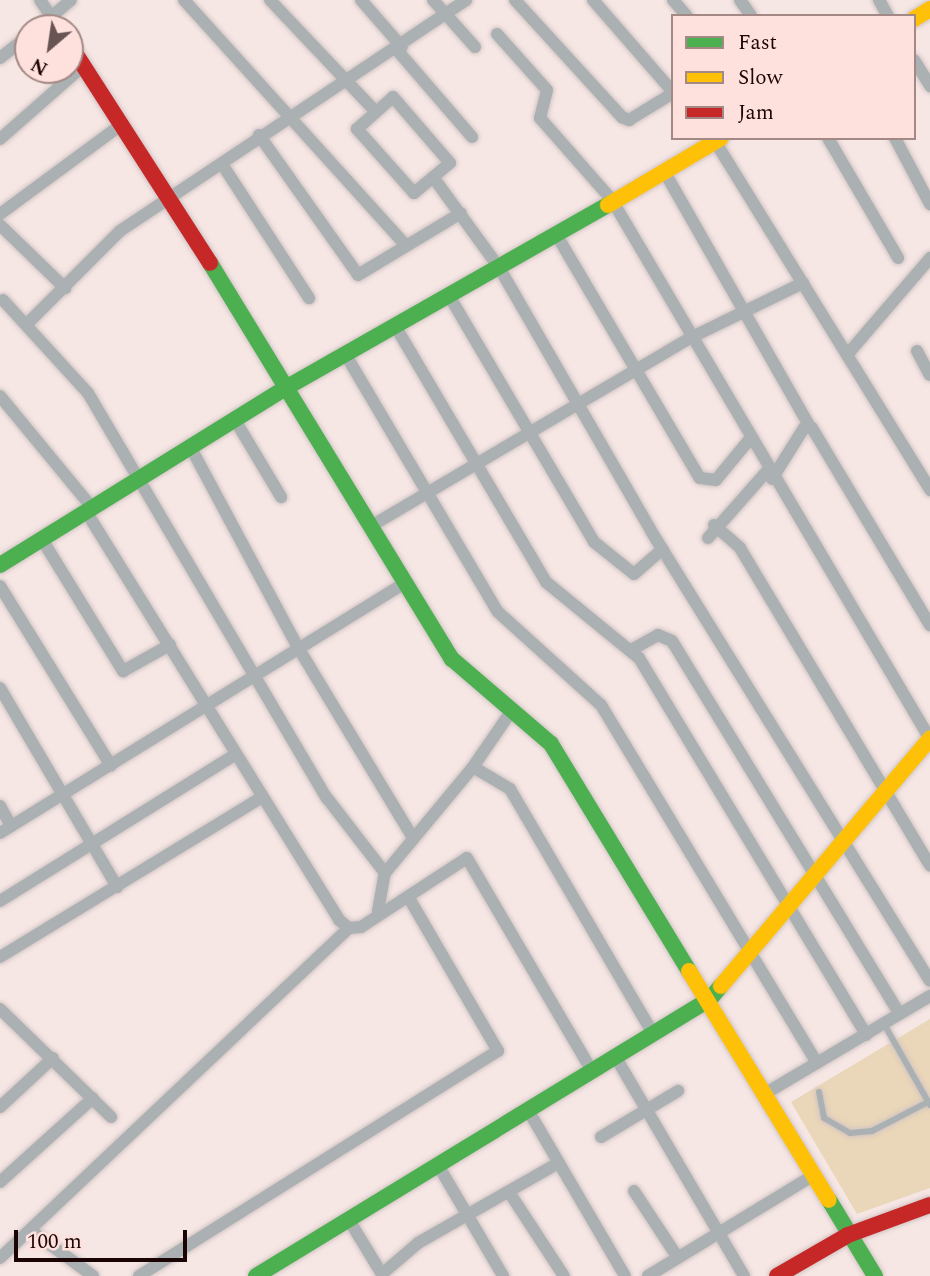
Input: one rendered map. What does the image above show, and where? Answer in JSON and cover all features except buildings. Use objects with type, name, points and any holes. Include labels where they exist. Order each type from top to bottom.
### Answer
[{"type":"street","points":[[184,0],[405,245]]},
{"type":"street","points":[[270,0],[375,111]]},
{"type":"street","points":[[360,0],[472,137]]},
{"type":"street","points":[[433,0],[475,47]]},
{"type":"street","points":[[29,323],[120,231],[173,201],[259,135],[400,48],[466,0]]},
{"type":"street","points":[[514,0],[622,117],[629,120],[671,93]]},
{"type":"street","points":[[593,0],[671,90]]},
{"type":"street","points":[[673,0],[685,14]]},
{"type":"street","points":[[261,1275],[710,999],[930,739],[749,440],[612,201],[540,118],[538,110],[549,93],[497,34]]},
{"type":"street","points":[[0,58],[14,47]]},
{"type":"street","points":[[916,63],[930,86]]},
{"type":"street","points":[[84,67],[173,201],[289,386],[453,659],[551,744],[710,999],[848,1235],[875,1276]]},
{"type":"street","points":[[0,139],[63,84]]},
{"type":"street","points":[[393,97],[450,163],[414,193],[356,129],[375,111],[393,97]]},
{"type":"street","points":[[0,214],[122,124]]},
{"type":"street","points":[[259,135],[356,273],[461,213]]},
{"type":"street","points":[[0,565],[43,541],[289,386],[451,299],[715,140]]},
{"type":"street","points":[[718,140],[930,490]]},
{"type":"street","points":[[829,140],[898,258]]},
{"type":"street","points":[[896,140],[930,204]]},
{"type":"street","points":[[222,164],[309,298]]},
{"type":"street","points":[[664,171],[810,427],[930,625]]},
{"type":"street","points":[[433,177],[500,269],[663,548],[930,981]]},
{"type":"street","points":[[0,225],[65,288]]},
{"type":"street","points":[[556,234],[700,478],[716,480],[749,440]]},
{"type":"street","points":[[847,355],[930,258]]},
{"type":"street","points":[[372,526],[427,491],[477,466],[690,338],[803,283]]},
{"type":"street","points":[[451,299],[529,433],[603,551],[634,573],[663,548]]},
{"type":"street","points":[[3,300],[29,323],[88,393],[257,674],[327,798],[385,873]]},
{"type":"street","points":[[397,329],[546,582],[631,650],[790,905],[866,1035]]},
{"type":"street","points":[[917,352],[930,375]]},
{"type":"street","points":[[347,357],[498,612],[601,705],[817,1063]]},
{"type":"street","points":[[0,396],[90,511],[235,755],[349,928]]},
{"type":"street","points":[[235,420],[281,497]]},
{"type":"street","points":[[708,538],[714,525],[770,475],[810,427]]},
{"type":"street","points":[[191,448],[299,649],[413,838]]},
{"type":"street","points":[[714,525],[740,548],[930,865]]},
{"type":"street","points":[[43,541],[123,671],[170,645]]},
{"type":"street","points":[[0,806],[6,829],[405,583]]},
{"type":"street","points":[[0,586],[111,766]]},
{"type":"street","points":[[631,650],[658,635],[672,641],[900,1014]]},
{"type":"street","points":[[0,688],[117,887]]},
{"type":"street","points":[[378,911],[385,873],[473,767],[512,710]]},
{"type":"street","points":[[0,901],[235,755]]},
{"type":"street","points":[[473,767],[510,789],[653,1034]]},
{"type":"street","points":[[0,957],[262,797]]},
{"type":"street","points":[[0,1258],[349,928],[361,927],[378,911],[410,900],[467,858],[592,1071]]},
{"type":"street","points":[[139,1276],[498,1051],[410,900]]},
{"type":"street","points":[[766,1093],[930,996]]},
{"type":"street","points":[[2,1016],[53,1058],[110,1117]]},
{"type":"street","points":[[615,1056],[744,1276]]},
{"type":"street","points":[[0,1107],[53,1058]]},
{"type":"street","points":[[601,1137],[678,1091]]},
{"type":"street","points":[[0,1182],[93,1098]]},
{"type":"street","points":[[528,1110],[625,1276]]},
{"type":"street","points":[[349,1220],[382,1275],[418,1243],[469,1218],[558,1163]]},
{"type":"street","points":[[438,1164],[503,1276]]},
{"type":"street","points":[[648,1276],[814,1175]]},
{"type":"street","points":[[634,1191],[678,1258]]},
{"type":"street","points":[[509,1192],[564,1276]]},
{"type":"street","points":[[777,1276],[848,1235],[930,1205]]},
{"type":"street","points":[[30,1230],[93,1276]]},
{"type":"lane","points":[[819,1092],[824,1118],[850,1133],[872,1131],[929,1102],[884,1024]]},
{"type":"shaded area","points":[[930,1019],[930,1188],[857,1214],[791,1102]]},
{"type":"traffic: fast","points":[[0,565],[289,386],[608,205]]},
{"type":"traffic: fast","points":[[210,263],[452,659],[551,744],[689,971]]},
{"type":"traffic: fast","points":[[256,1276],[710,999],[721,986]]},
{"type":"traffic: fast","points":[[829,1200],[875,1276]]},
{"type":"traffic: slow","points":[[916,18],[930,9]]},
{"type":"traffic: slow","points":[[608,205],[718,140]]},
{"type":"traffic: slow","points":[[721,986],[930,739]]},
{"type":"traffic: slow","points":[[689,971],[829,1200]]},
{"type":"traffic: jam","points":[[84,67],[210,263]]},
{"type":"traffic: jam","points":[[777,1276],[848,1235],[930,1205]]}]
